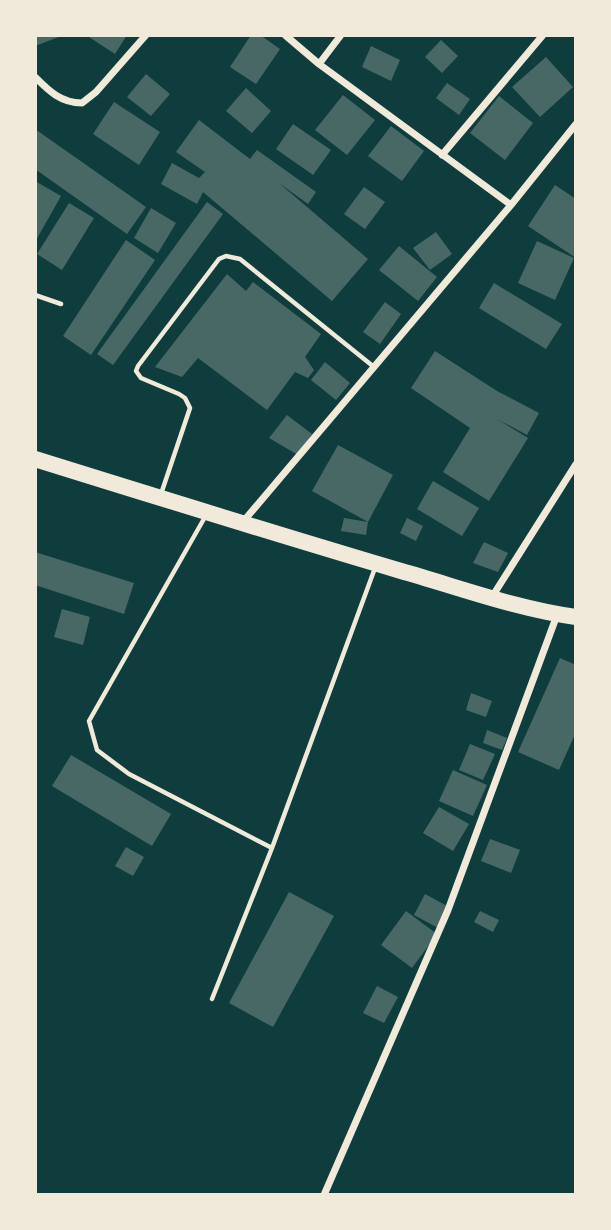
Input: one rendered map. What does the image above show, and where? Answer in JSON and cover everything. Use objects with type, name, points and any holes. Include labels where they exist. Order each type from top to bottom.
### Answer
[{"type":"main road","points":[[35,459],[376,564],[492,597],[576,617]]},
{"type":"street","points":[[35,77],[51,93],[63,100],[82,103],[96,92],[146,35]]},
{"type":"street","points":[[285,35],[319,64],[511,205]]},
{"type":"street","points":[[319,64],[341,35]]},
{"type":"street","points":[[442,155],[542,35]]},
{"type":"street","points":[[241,523],[511,205],[576,124]]},
{"type":"street","points":[[492,597],[576,464]]},
{"type":"street","points":[[324,1195],[448,911],[558,614]]},
{"type":"lane","points":[[160,498],[190,408],[185,398],[141,378],[136,371],[219,259],[226,256],[240,259],[374,367]]},
{"type":"lane","points":[[35,295],[61,304]]},
{"type":"lane","points":[[207,513],[89,721],[97,750],[129,774],[272,848]]},
{"type":"lane","points":[[212,999],[272,848],[376,564]]},
{"type":"building","points":[[35,35],[64,35],[35,46]]},
{"type":"building","points":[[86,35],[127,35],[115,54]]},
{"type":"building","points":[[251,35],[260,35],[280,49],[256,84],[230,67]]},
{"type":"building","points":[[441,40],[458,56],[442,73],[425,57]]},
{"type":"building","points":[[371,46],[400,60],[391,81],[362,67]]},
{"type":"building","points":[[546,57],[573,87],[540,117],[512,87]]},
{"type":"building","points":[[146,74],[170,94],[151,116],[127,97]]},
{"type":"building","points":[[447,83],[470,99],[459,115],[436,98]]},
{"type":"building","points":[[246,88],[271,111],[252,133],[226,111]]},
{"type":"building","points":[[343,95],[375,120],[347,155],[315,130]]},
{"type":"building","points":[[499,96],[533,123],[505,160],[470,133]]},
{"type":"building","points":[[114,102],[160,132],[139,165],[93,134]]},
{"type":"building","points":[[199,120],[250,159],[257,150],[316,192],[308,204],[279,183],[368,259],[332,301],[203,192],[197,204],[161,184],[172,163],[199,178],[205,172],[176,152]]},
{"type":"building","points":[[293,124],[331,150],[313,175],[276,149]]},
{"type":"building","points":[[391,126],[424,151],[402,181],[368,156]]},
{"type":"building","points":[[35,129],[146,207],[127,234],[35,169]]},
{"type":"building","points":[[35,181],[61,196],[35,242]]},
{"type":"building","points":[[555,185],[576,199],[576,258],[528,226]]},
{"type":"building","points":[[364,187],[385,202],[365,229],[344,214]]},
{"type":"building","points":[[207,202],[223,214],[113,365],[97,354]]},
{"type":"building","points":[[69,203],[94,218],[62,270],[37,254]]},
{"type":"building","points":[[151,208],[176,223],[158,253],[134,238]]},
{"type":"building","points":[[436,232],[452,254],[430,270],[413,248]]},
{"type":"building","points":[[126,240],[155,260],[91,355],[63,336]]},
{"type":"building","points":[[537,241],[574,258],[555,300],[518,283]]},
{"type":"building","points":[[399,246],[437,277],[418,301],[379,270]]},
{"type":"building","points":[[227,274],[246,291],[253,282],[321,334],[305,357],[314,370],[308,378],[295,372],[267,410],[198,358],[182,377],[155,367]]},
{"type":"building","points":[[494,283],[562,324],[546,349],[479,308]]},
{"type":"building","points":[[385,302],[401,314],[380,344],[363,332]]},
{"type":"building","points":[[435,351],[497,391],[539,413],[527,435],[497,419],[528,438],[489,501],[443,472],[470,428],[411,388]]},
{"type":"building","points":[[325,362],[350,383],[336,400],[311,380]]},
{"type":"building","points":[[287,415],[312,434],[298,455],[269,438]]},
{"type":"building","points":[[338,445],[393,475],[368,522],[312,491]]},
{"type":"building","points":[[433,481],[479,508],[462,536],[417,509]]},
{"type":"building","points":[[344,518],[368,522],[366,535],[341,531]]},
{"type":"building","points":[[407,518],[423,526],[416,541],[400,533]]},
{"type":"building","points":[[484,542],[508,553],[498,572],[473,563]]},
{"type":"building","points":[[35,552],[134,583],[124,614],[35,585]]},
{"type":"building","points":[[62,609],[90,617],[83,645],[54,637]]},
{"type":"building","points":[[560,658],[576,665],[576,732],[559,770],[518,752]]},
{"type":"building","points":[[471,693],[492,701],[486,717],[466,710]]},
{"type":"building","points":[[487,730],[507,738],[502,750],[483,743]]},
{"type":"building","points":[[470,744],[495,754],[483,780],[459,770]]},
{"type":"building","points":[[71,755],[171,814],[152,846],[52,786]]},
{"type":"building","points":[[453,770],[487,785],[473,816],[439,801]]},
{"type":"building","points":[[439,807],[469,824],[453,851],[423,833]]},
{"type":"building","points":[[490,839],[520,850],[511,873],[481,861]]},
{"type":"building","points":[[126,847],[144,857],[133,876],[115,866]]},
{"type":"building","points":[[289,892],[334,916],[273,1027],[229,1003]]},
{"type":"building","points":[[425,894],[449,907],[438,928],[414,915]]},
{"type":"building","points":[[406,911],[437,934],[412,968],[381,945]]},
{"type":"building","points":[[480,911],[499,920],[493,932],[474,922]]},
{"type":"building","points":[[377,986],[398,997],[384,1023],[363,1013]]}]
